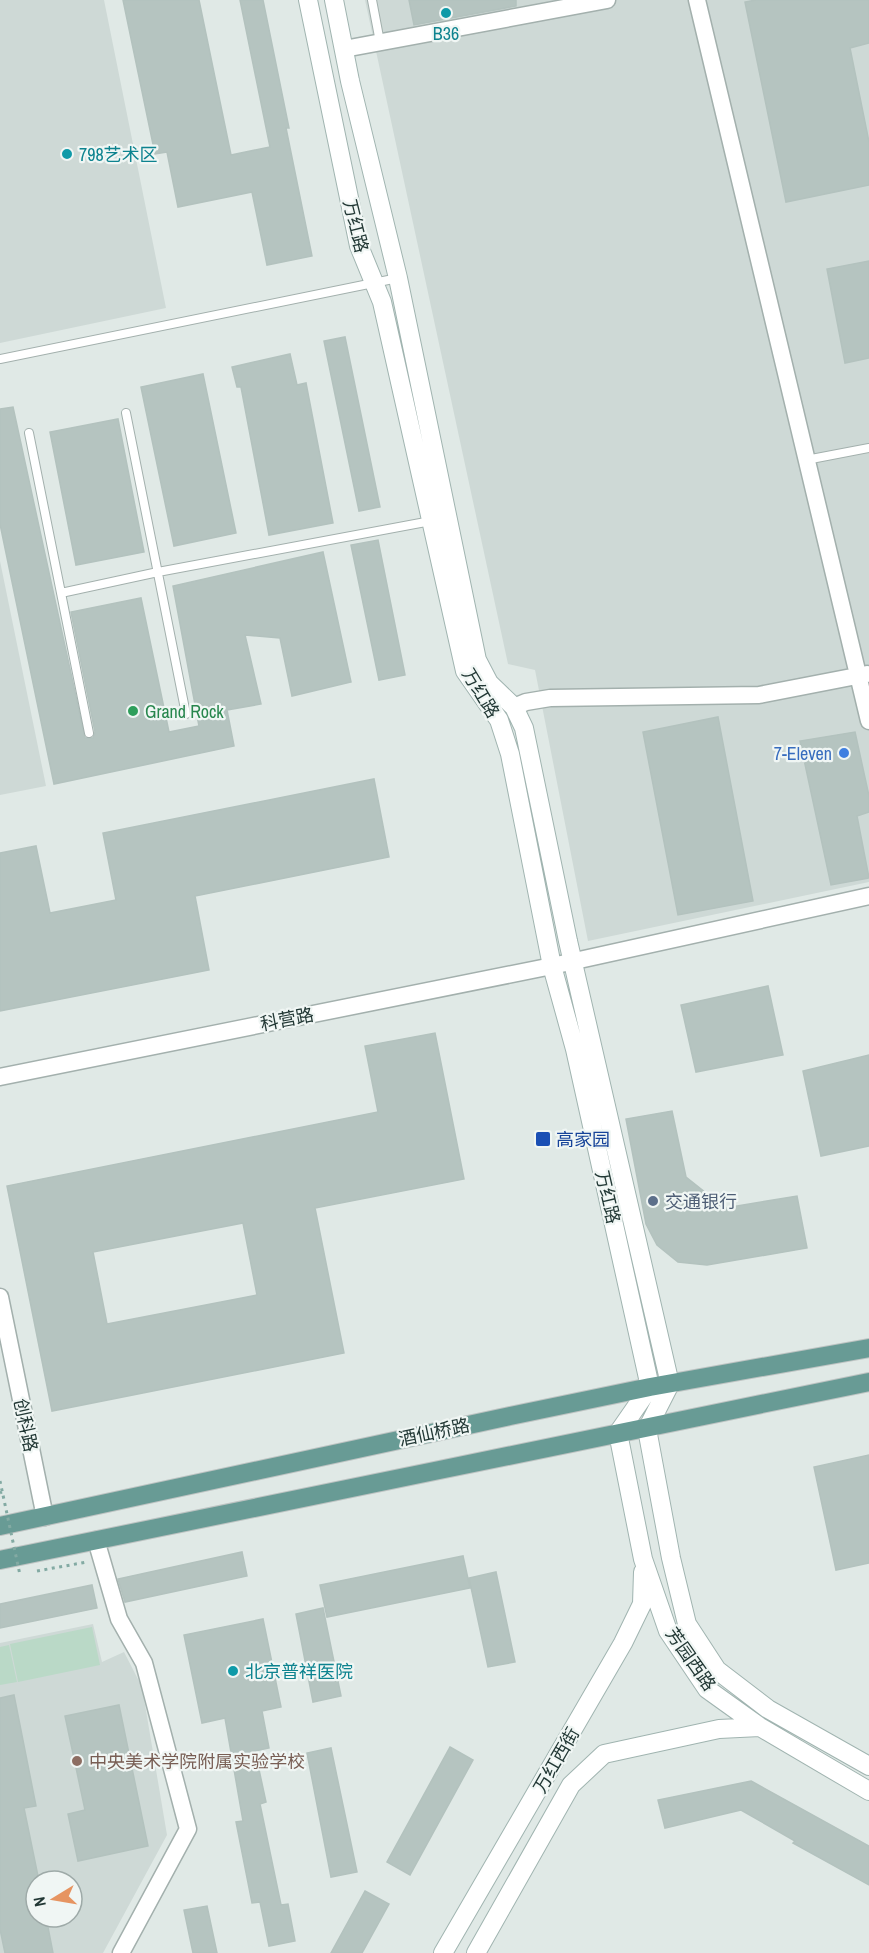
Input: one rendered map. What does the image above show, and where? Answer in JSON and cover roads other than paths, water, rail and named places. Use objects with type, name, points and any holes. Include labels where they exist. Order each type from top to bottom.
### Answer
[{"type":"main road","name":"酒仙桥路","points":[[0,1526],[650,1387],[869,1348]]},
{"type":"main road","name":"酒仙桥路","points":[[0,1560],[869,1382]]},
{"type":"street","name":"万红路","points":[[308,0],[359,246],[382,302],[465,671],[498,720],[510,754],[552,966],[575,1049],[650,1387]]},
{"type":"street","name":"万红路","points":[[334,0],[398,278],[477,660],[489,683],[514,707],[524,728],[573,961],[670,1384]]},
{"type":"street","points":[[344,49],[607,0]]},
{"type":"street","points":[[698,0],[806,460],[864,675],[869,721]]},
{"type":"street","points":[[514,707],[526,702],[550,698],[759,695],[864,675]]},
{"type":"street","name":"科营路","points":[[0,1077],[552,966],[869,896]]},
{"type":"street","name":"创科路","points":[[0,1297],[45,1517]]},
{"type":"street","points":[[647,1429],[670,1384]]},
{"type":"street","points":[[618,1433],[650,1387]]},
{"type":"street","name":"芳园西路","points":[[647,1429],[671,1558],[687,1624],[717,1670],[768,1709],[869,1766]]},
{"type":"street","name":"芳园西路","points":[[618,1433],[643,1559],[668,1631],[707,1689],[760,1727],[869,1791]]},
{"type":"street","points":[[96,1540],[120,1619],[144,1663],[188,1829],[121,1953]]},
{"type":"street","name":"万红西街","points":[[442,1953],[623,1643],[642,1604],[643,1559]]},
{"type":"street","name":"万红西街","points":[[476,1953],[572,1785],[604,1754],[719,1729],[760,1727]]},
{"type":"lane","points":[[372,0],[380,42]]},
{"type":"lane","points":[[0,359],[398,278]]},
{"type":"lane","points":[[126,413],[186,714]]},
{"type":"lane","points":[[29,433],[88,733]]},
{"type":"lane","points":[[806,460],[869,447]]},
{"type":"lane","points":[[61,593],[158,572],[431,521]]},
{"type":"place","name":"B36","points":[[446,13]]},
{"type":"place","name":"798艺术区","points":[[67,154]]},
{"type":"place","name":"Grand Rock","points":[[133,711]]},
{"type":"place","name":"7-Eleven","points":[[844,753]]},
{"type":"place","name":"高家园","points":[[543,1139]]},
{"type":"place","name":"交通银行","points":[[653,1201]]},
{"type":"place","name":"北京普祥医院","points":[[233,1671]]},
{"type":"place","name":"中央美术学院附属实验学校","points":[[77,1761]]}]
